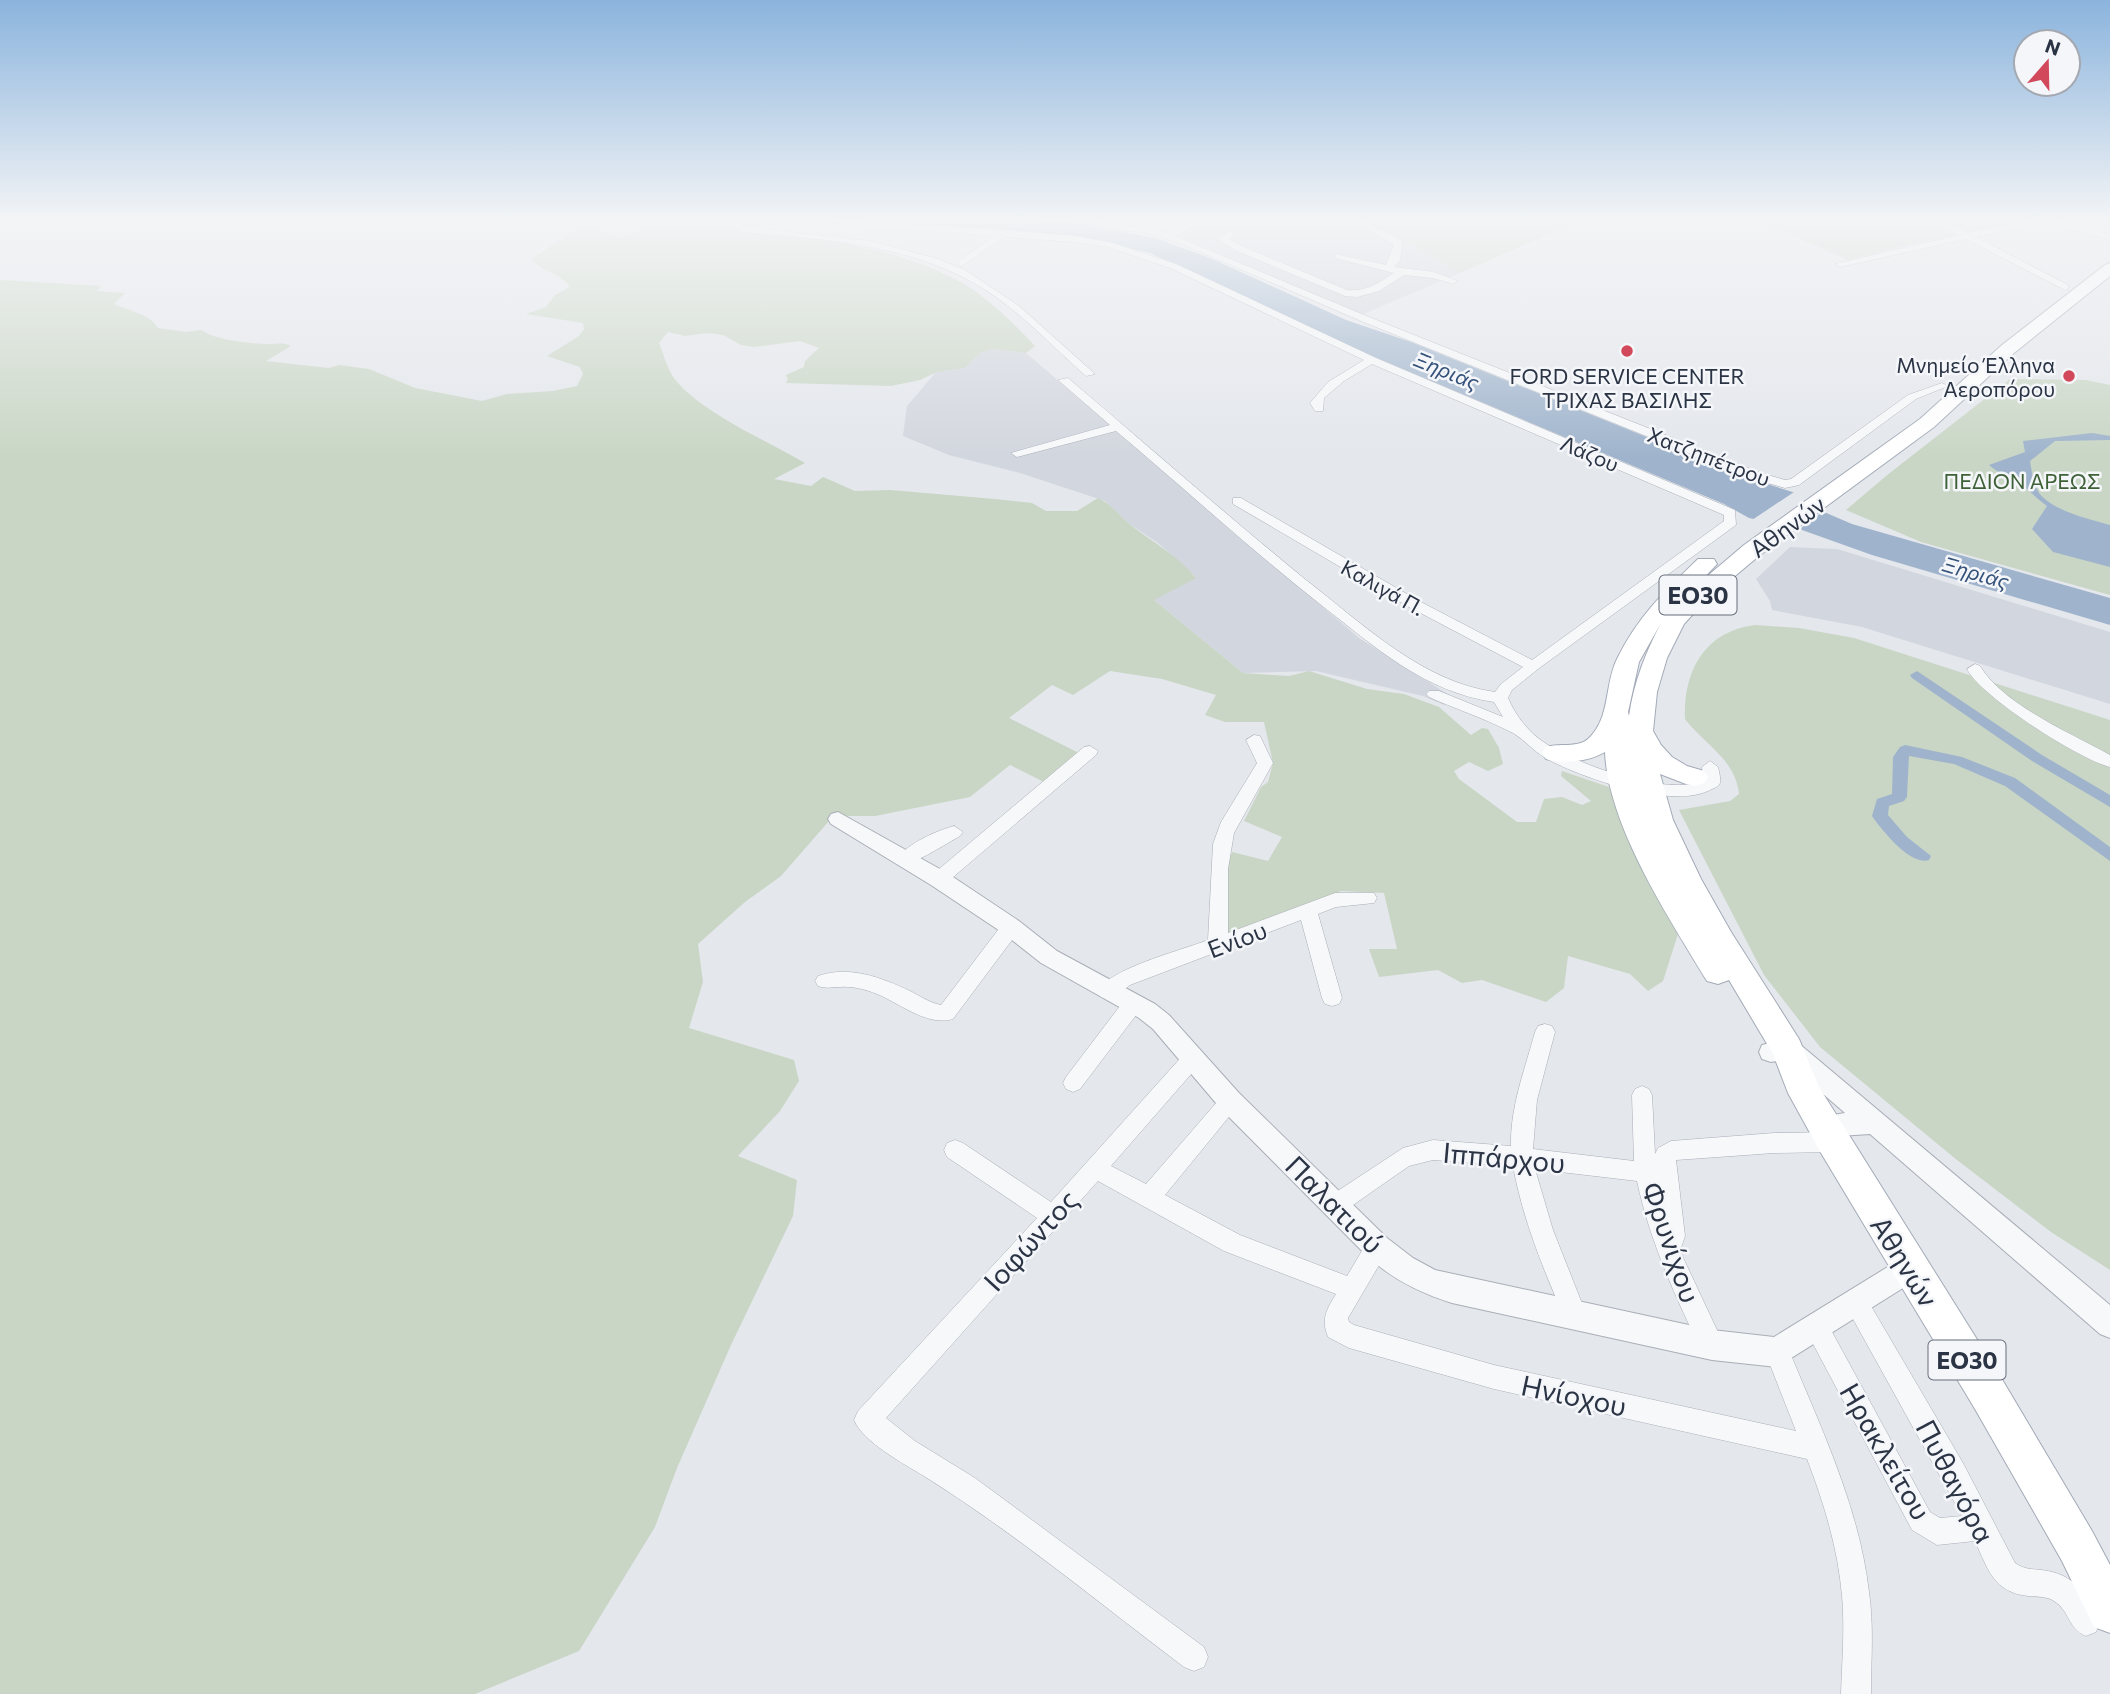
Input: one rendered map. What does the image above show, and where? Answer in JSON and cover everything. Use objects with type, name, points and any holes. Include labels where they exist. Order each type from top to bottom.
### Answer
[{"type":"main road","name":"Αθηνών","points":[[1815,497],[1942,386],[2049,299]]},
{"type":"main road","name":"Αθηνών","points":[[1779,1050],[1658,874],[1645,848],[1634,777],[1623,667],[1633,645],[1655,611],[1690,577],[1771,527],[1927,423],[2008,348],[2070,299]]},
{"type":"main road","points":[[1547,750],[1592,749],[1629,723],[1651,752],[1665,765],[1697,783]]},
{"type":"main road","name":"Αθηνών","points":[[1634,777],[1779,1050],[1909,1269],[1989,1395],[2077,1546],[2098,1617]]},
{"type":"main road","points":[[1659,820],[1664,803],[1670,797],[1697,783]]},
{"type":"street","points":[[1003,299],[1090,374]]},
{"type":"street","name":"Λάζου","points":[[1241,299],[1443,391],[1726,510],[1732,520]]},
{"type":"street","name":"Χατζηπέτρου","points":[[1321,299],[1621,422],[1757,476],[1785,484]]},
{"type":"street","points":[[1319,409],[1316,403],[1319,396],[1345,374],[1372,360]]},
{"type":"street","points":[[1064,380],[1278,564],[1388,651],[1408,665],[1460,689],[1483,697],[1500,698],[1521,731]]},
{"type":"street","name":"Αθηνών","points":[[1785,484],[1795,482],[1912,397],[1942,386]]},
{"type":"street","points":[[1017,453],[1120,426]]},
{"type":"street","name":"Καλιγά Π.","points":[[1237,501],[1414,604],[1533,666]]},
{"type":"street","name":"Αθηνών","points":[[1500,698],[1506,687],[1533,666],[1732,520]]},
{"type":"street","points":[[1975,669],[1978,680],[2020,710],[2110,762]]},
{"type":"street","points":[[1434,694],[1521,731],[1574,767],[1634,777],[1697,783]]},
{"type":"street","points":[[1217,946],[1221,912],[1219,877],[1222,843],[1231,820],[1265,762],[1254,740]]},
{"type":"street","points":[[939,879],[1090,751]]},
{"type":"street","name":"Παλατιού","points":[[838,818],[939,879],[1011,927],[1049,957],[1161,1022],[1230,1101],[1377,1247],[1409,1273],[1440,1286],[1575,1316],[1712,1345],[1777,1352]]},
{"type":"street","points":[[906,859],[917,850],[954,832]]},
{"type":"street","name":"Ενίου","points":[[1108,991],[1123,980],[1343,898],[1368,898]]},
{"type":"street","points":[[1308,912],[1332,998]]},
{"type":"street","points":[[825,981],[839,977],[855,978],[934,1012],[946,1013],[1011,927]]},
{"type":"street","points":[[1073,1083],[1133,1004]]},
{"type":"street","points":[[1545,1032],[1524,1115],[1522,1157],[1539,1216],[1575,1316]]},
{"type":"street","points":[[1779,1050],[1873,1124],[2110,1324]]},
{"type":"street","name":"Ιοφώντος","points":[[1192,1059],[867,1420],[906,1450],[966,1487],[1194,1657]]},
{"type":"street","name":"Φρυνίχου","points":[[1642,1095],[1647,1172],[1667,1246],[1712,1345]]},
{"type":"street","points":[[1148,1198],[1230,1101]]},
{"type":"street","points":[[1667,1246],[1673,1243],[1674,1237],[1664,1158],[1671,1151],[1774,1143],[1820,1120],[1873,1124]]},
{"type":"street","points":[[956,1150],[1053,1216]]},
{"type":"street","name":"Ιππάρχου","points":[[1335,1205],[1403,1158],[1416,1153],[1458,1150],[1647,1172]]},
{"type":"street","points":[[1095,1168],[1242,1247],[1351,1289],[1377,1247]]},
{"type":"street","points":[[1856,1694],[1855,1582],[1841,1524],[1815,1448],[1777,1352],[1909,1269]]},
{"type":"street","name":"Ηνίοχου","points":[[1351,1289],[1338,1310],[1337,1329],[1358,1340],[1475,1372],[1815,1448]]},
{"type":"street","name":"Πυθαγόρα","points":[[1856,1301],[2005,1573],[2010,1578],[2064,1591],[2098,1617]]},
{"type":"street","name":"Ηρακλείτου","points":[[1816,1327],[1921,1521],[1937,1532],[1982,1527]]},
{"type":"shaded area","points":[[1324,299],[1399,299],[1361,315]]},
{"type":"shaded area","points":[[993,349],[1026,353],[1359,638],[1454,698],[1444,705],[1423,696],[1316,671],[1243,673],[1153,599],[1196,577],[1158,543],[1128,523],[1105,501],[1020,473],[949,455],[903,436],[907,406],[936,372],[965,368],[980,353]]},
{"type":"shaded area","points":[[1790,547],[1837,549],[2110,632],[2110,704],[1862,627],[1772,610],[1770,601],[1756,579]]},
{"type":"green space","points":[[0,299],[119,299],[114,304],[145,316],[158,328],[186,332],[202,330],[234,341],[291,346],[266,361],[329,368],[339,365],[369,369],[415,388],[482,401],[507,394],[553,391],[577,386],[583,374],[580,367],[547,356],[579,336],[584,329],[583,323],[526,314],[546,307],[552,299],[985,299],[1035,346],[1026,353],[993,349],[980,353],[965,368],[937,372],[920,380],[891,386],[786,383],[786,375],[804,367],[805,361],[819,348],[800,341],[754,347],[741,345],[723,335],[708,333],[685,336],[668,332],[659,343],[671,373],[689,394],[720,416],[805,463],[774,479],[811,486],[823,477],[855,491],[890,490],[995,499],[1032,503],[1046,511],[1077,511],[1098,498],[1174,556],[1196,578],[1154,600],[1243,673],[1289,676],[1309,671],[1367,689],[1404,694],[1439,707],[1471,735],[1482,728],[1488,729],[1499,748],[1503,764],[1488,771],[1469,762],[1454,771],[1459,779],[1517,822],[1536,822],[1544,799],[1562,797],[1582,805],[1591,801],[1561,776],[1562,771],[1609,787],[1642,869],[1678,934],[1663,981],[1648,991],[1630,974],[1568,956],[1564,988],[1546,1002],[1482,980],[1462,983],[1438,970],[1379,977],[1369,949],[1397,949],[1384,893],[1341,891],[1298,911],[1228,937],[1227,883],[1232,852],[1268,861],[1282,837],[1244,821],[1261,787],[1268,782],[1273,763],[1264,722],[1225,722],[1205,715],[1216,695],[1162,679],[1110,671],[1073,695],[1052,685],[1009,718],[1081,754],[1046,783],[1010,765],[970,797],[875,816],[840,816],[829,821],[781,876],[745,902],[698,944],[703,982],[689,1028],[794,1060],[799,1081],[780,1111],[738,1156],[797,1180],[793,1216],[731,1345],[677,1468],[655,1527],[579,1651],[475,1694],[0,1694]]},
{"type":"green space","name":"ΠΕΔΙΟΝ ΑΡΕΩΣ","points":[[2010,379],[2086,380],[2110,385],[2110,595],[1921,542],[1846,510]]},
{"type":"green space","points":[[1755,625],[1799,628],[1854,638],[2110,720],[2110,1270],[2051,1232],[1957,1160],[1820,1047],[1764,975],[1679,810],[1730,801],[1739,794],[1737,782],[1726,762],[1685,719],[1685,701],[1693,670],[1710,645],[1723,635]]},
{"type":"water","name":"Ξηριάς","points":[[1249,299],[1300,299],[1346,320],[1411,342],[1748,478],[1799,494],[1824,512],[1852,524],[2110,598],[2110,625],[1872,555],[1802,530],[1749,518],[1724,504],[1374,357]]},
{"type":"water","points":[[2092,433],[2110,436],[2110,440],[2055,441],[2030,461],[2035,485],[2045,499],[2072,514],[2110,525],[2110,567],[2053,552],[2032,529],[2047,506],[2020,483],[1989,465],[2025,452],[2023,441]]},
{"type":"pier","points":[[1797,490],[1826,509],[1796,532],[1752,520]]},
{"type":"waterway","points":[[1917,675],[2037,758],[2110,802]]},
{"type":"waterway","points":[[1923,856],[1901,841],[1880,816],[1882,803],[1899,797],[1900,757],[1905,750],[1957,760],[2010,782],[2110,855]]},
{"type":"place","name":"FORD SERVICE CENTER ΤΡΙΧΑΣ ΒΑΣΙΛΗΣ","points":[[1627,351]]},
{"type":"place","name":"Μνημείο Έλληνα Αεροπόρου","points":[[2069,376]]}]
